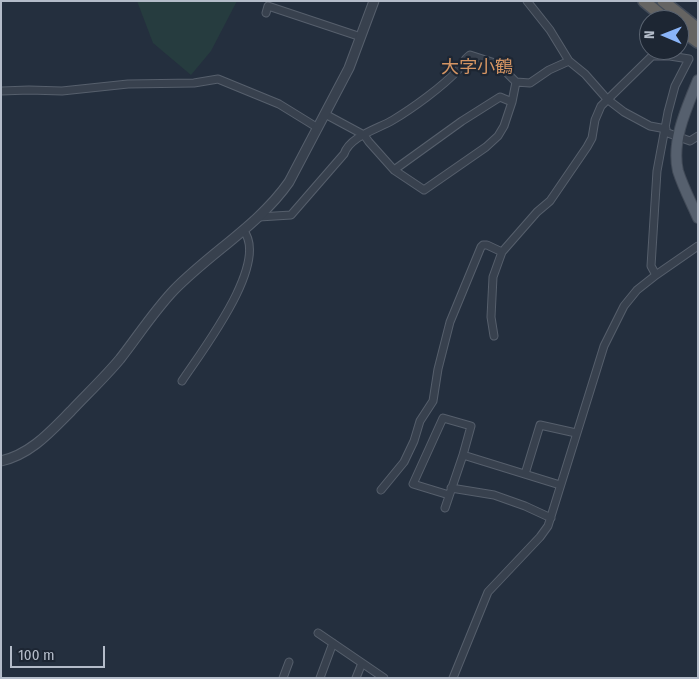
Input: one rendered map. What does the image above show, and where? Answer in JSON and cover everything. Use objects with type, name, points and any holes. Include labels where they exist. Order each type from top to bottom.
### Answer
[{"type":"highway","points":[[644,1],[654,10]]},
{"type":"highway","points":[[663,1],[698,29]]},
{"type":"main road","points":[[698,80],[687,106],[679,138],[677,163],[698,218]]},
{"type":"street","points":[[1,461],[20,454],[43,439],[115,365],[174,291],[190,275],[259,218],[279,197],[290,182],[349,68],[374,1]]},
{"type":"street","points":[[527,1],[550,30],[569,61],[624,112],[650,126],[679,138],[690,141],[698,136]]},
{"type":"street","points":[[266,13],[268,6],[361,37]]},
{"type":"street","points":[[259,218],[290,214],[344,154],[346,147],[418,103],[458,70],[470,55],[498,64],[516,82],[530,83],[549,70],[569,61]]},
{"type":"street","points":[[494,336],[491,317],[492,277],[502,252],[537,212],[550,201],[589,142],[598,112],[607,98],[648,60]]},
{"type":"street","points":[[656,274],[651,266],[656,187],[668,112],[675,86],[688,60]]},
{"type":"street","points":[[1,91],[62,92],[128,84],[187,83],[218,80],[279,104],[318,128]]},
{"type":"street","points":[[325,114],[364,135],[394,170],[424,190],[486,147],[498,136],[504,126],[516,82]]},
{"type":"street","points":[[394,170],[462,121],[500,97],[512,102]]},
{"type":"street","points":[[182,381],[223,320],[245,278],[249,246],[248,235],[243,230]]},
{"type":"street","points":[[381,490],[404,462],[414,442],[420,421],[433,401],[438,369],[450,322],[481,247],[487,245],[502,252]]},
{"type":"street","points":[[453,678],[488,592],[540,537],[551,518],[604,346],[629,298],[656,274],[698,246]]},
{"type":"street","points":[[445,508],[450,492],[463,455],[471,426],[443,418],[413,484],[450,492],[494,495],[551,518]]},
{"type":"street","points":[[525,474],[540,425],[576,433]]},
{"type":"street","points":[[463,455],[560,484]]},
{"type":"street","points":[[318,633],[384,678]]},
{"type":"street","points":[[320,678],[333,642]]},
{"type":"street","points":[[283,678],[289,662]]},
{"type":"street","points":[[356,678],[362,663]]},
{"type":"green space","points":[[137,1],[237,1],[211,51],[191,75],[153,43]]},
{"type":"district","name":"大字小鶴","points":[[477,68]]}]
